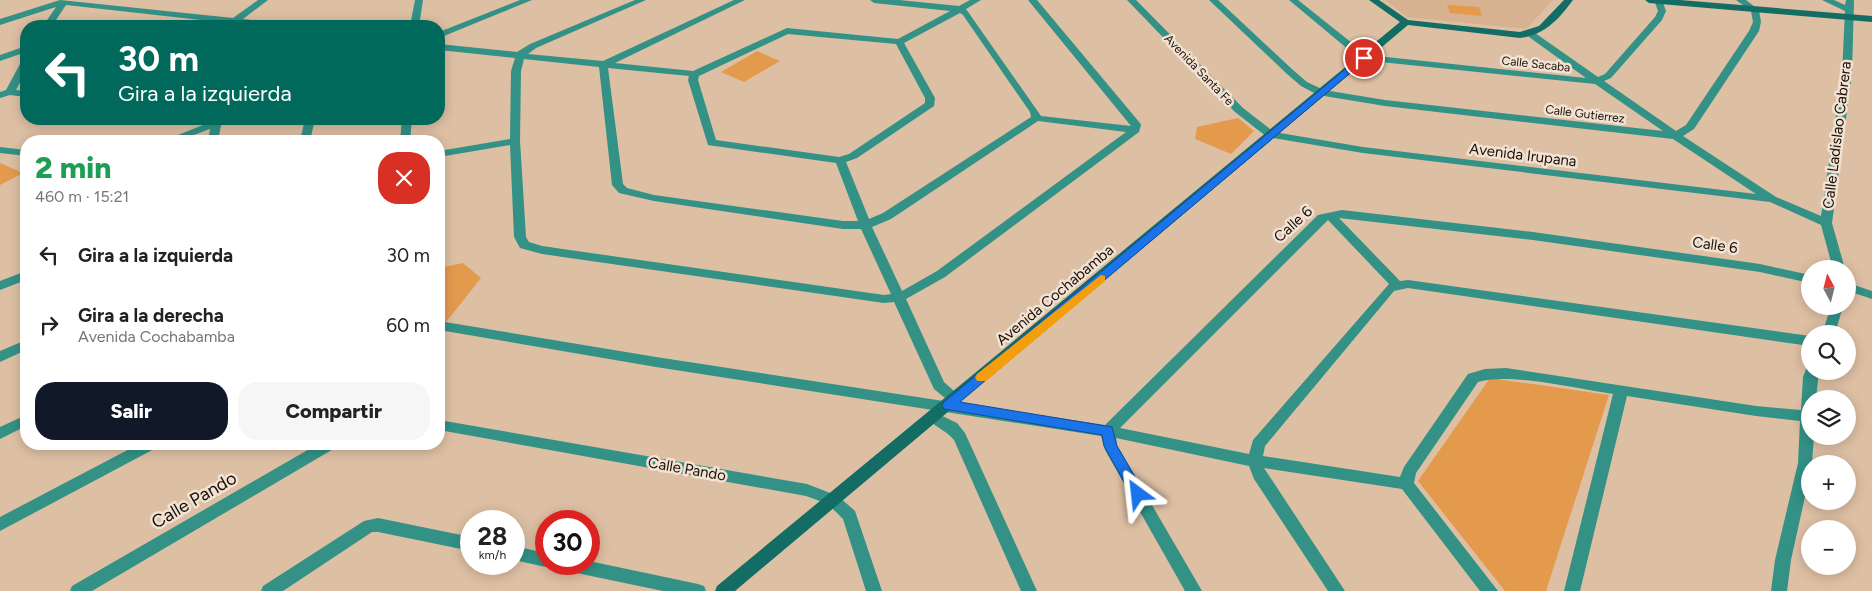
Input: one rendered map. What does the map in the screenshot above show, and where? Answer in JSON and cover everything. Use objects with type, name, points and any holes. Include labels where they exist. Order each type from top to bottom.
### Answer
[{"type":"street","points":[[236,20],[264,0]]},
{"type":"street","points":[[416,20],[418,0]]},
{"type":"street","points":[[445,33],[528,0]]},
{"type":"street","points":[[642,0],[533,46],[520,55],[516,71],[515,141],[520,237],[524,245],[542,250],[884,299],[900,297],[941,274],[1135,130],[1136,124],[1032,0]]},
{"type":"street","points":[[741,0],[605,64],[603,69],[618,185],[623,191],[654,198],[833,223],[865,224],[887,216],[1036,118],[1135,130]]},
{"type":"street","points":[[874,0],[959,9],[966,13],[1036,112],[1036,118]]},
{"type":"street","points":[[445,47],[694,74],[787,31],[795,30],[899,42],[977,0]]},
{"type":"street","name":"Avenida Santa Fe","points":[[1131,0],[1239,110],[1271,135]]},
{"type":"street","points":[[1213,0],[1290,72],[1304,84],[1320,92]]},
{"type":"street","points":[[1293,0],[1364,58]]},
{"type":"street","points":[[1373,0],[1396,18],[1406,22],[1532,35],[1595,81],[1772,199],[1826,223]]},
{"type":"street","points":[[1532,35],[1540,31],[1569,0]]},
{"type":"street","points":[[1595,81],[1608,76],[1659,18],[1662,11],[1655,0]]},
{"type":"street","points":[[1655,0],[1755,10],[1849,9]]},
{"type":"street","points":[[1676,136],[1690,127],[1754,31],[1757,22],[1755,10],[1740,0]]},
{"type":"street","points":[[1826,0],[1872,20]]},
{"type":"street","points":[[0,22],[70,1],[203,20]]},
{"type":"street","points":[[53,20],[70,1]]},
{"type":"street","name":"Calle Ladislao Cabrera","points":[[1836,260],[1826,223],[1847,74],[1849,9]]},
{"type":"street","name":"Avenida Cochabamba","points":[[724,591],[1406,22]]},
{"type":"street","points":[[694,74],[693,80],[712,143],[840,160],[853,156],[930,104],[930,98],[899,42]]},
{"type":"street","points":[[0,58],[20,51]]},
{"type":"street","name":"Calle Sacaba","points":[[1364,58],[1595,81]]},
{"type":"street","points":[[5,93],[20,71]]},
{"type":"street","name":"Calle Gutierrez","points":[[1320,92],[1385,104],[1676,136]]},
{"type":"street","points":[[5,93],[20,94]]},
{"type":"street","points":[[181,135],[203,125]]},
{"type":"street","name":"Avenida Irupana","points":[[1271,135],[1363,150],[1772,199]]},
{"type":"street","points":[[445,153],[515,141]]},
{"type":"street","points":[[0,150],[20,152]]},
{"type":"street","points":[[840,160],[865,224],[939,385],[952,402]]},
{"type":"street","points":[[1330,214],[1396,285]]},
{"type":"street","name":"Calle 6","points":[[1108,431],[1314,225],[1330,214],[1533,236],[1760,268],[1801,277]]},
{"type":"street","points":[[0,286],[20,278]]},
{"type":"street","points":[[1338,591],[1259,475],[1255,461],[1258,444],[1390,288],[1396,285],[1437,288],[1801,340]]},
{"type":"street","points":[[1856,290],[1872,295]]},
{"type":"street","points":[[445,327],[656,362],[952,402],[1255,461],[1406,484],[1490,591]]},
{"type":"street","points":[[0,357],[20,348]]},
{"type":"street","points":[[1406,484],[1410,471],[1473,378],[1485,374],[1506,373],[1621,391],[1801,415]]},
{"type":"street","points":[[1572,591],[1621,391]]},
{"type":"street","points":[[934,417],[952,428],[960,437],[1029,591]]},
{"type":"street","points":[[0,432],[20,423]]},
{"type":"street","name":"Calle Pando","points":[[445,426],[808,490],[833,500],[850,516],[874,591]]},
{"type":"street","points":[[1108,431],[1110,446],[1194,591]]},
{"type":"street","points":[[1779,591],[1783,560],[1805,463],[1806,445]]},
{"type":"street","points":[[0,524],[140,450]]},
{"type":"street","name":"Calle Pando","points":[[78,591],[320,450]]},
{"type":"street","points":[[269,591],[369,526],[378,525],[460,542]]},
{"type":"street","points":[[600,571],[698,591]]},
{"type":"shaded area","points":[[1385,0],[1553,0],[1526,29],[1407,17]]},
{"type":"shaded area","points":[[1447,5],[1479,7],[1482,16],[1450,13]]},
{"type":"shaded area","points":[[757,51],[780,61],[744,82],[721,72]]},
{"type":"shaded area","points":[[1238,118],[1254,131],[1231,154],[1195,139],[1197,127]]},
{"type":"shaded area","points":[[0,163],[20,172],[20,175],[0,185]]},
{"type":"shaded area","points":[[463,263],[481,278],[445,323],[445,267]]},
{"type":"shaded area","points":[[1490,378],[1609,395],[1546,591],[1505,591],[1418,481]]},
{"type":"slow traffic","points":[[981,377],[1101,278]]},
{"type":"route","points":[[1138,494],[1110,446],[1108,431],[948,405],[1172,219],[1320,92],[1364,58]]}]
